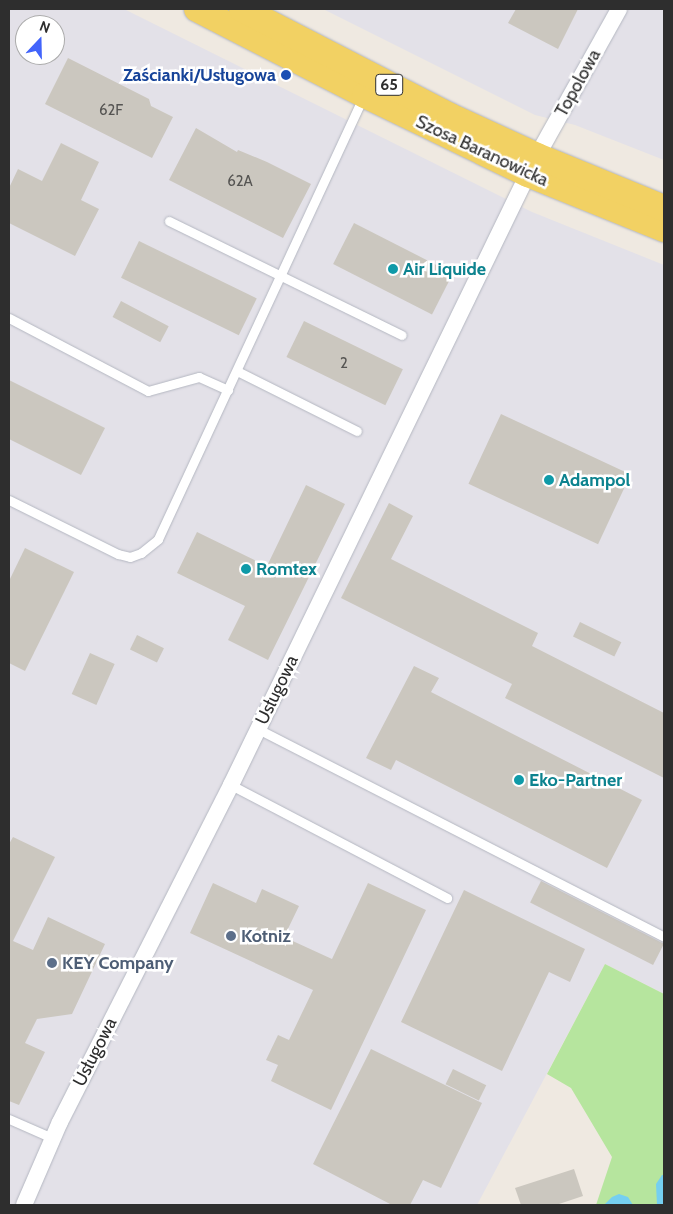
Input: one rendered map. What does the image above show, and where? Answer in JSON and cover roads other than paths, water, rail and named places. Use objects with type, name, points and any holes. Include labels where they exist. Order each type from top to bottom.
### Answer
[{"type":"main road","name":"Szosa Baranowicka","points":[[242,9],[298,49]]},
{"type":"main road","name":"Szosa Baranowicka","points":[[209,12],[298,49],[369,86],[664,229]]},
{"type":"main road","name":"Szosa Baranowicka","points":[[369,86],[415,120],[532,166],[664,208]]},
{"type":"main road","points":[[532,166],[664,217]]},
{"type":"street","name":"Topolowa","points":[[532,166],[619,9]]},
{"type":"street","name":"Usługowa","points":[[24,1205],[52,1138],[231,785],[532,166]]},
{"type":"lane","points":[[9,500],[118,554],[130,557],[140,553],[158,539],[369,86]]},
{"type":"lane","points":[[169,221],[402,335]]},
{"type":"lane","points":[[9,318],[148,391],[200,377],[228,390]]},
{"type":"lane","points":[[237,371],[357,431]]},
{"type":"lane","points":[[258,728],[664,937]]},
{"type":"lane","points":[[231,785],[447,898]]},
{"type":"lane","points":[[9,1119],[52,1138]]},
{"type":"water","points":[[664,1175],[664,1205],[657,1205],[656,1184]]},
{"type":"water","points":[[619,1194],[628,1197],[633,1205],[604,1205],[612,1197]]},
{"type":"place","name":"Zaścianki/Usługowa","points":[[286,75]]},
{"type":"place","name":"Air Liquide","points":[[393,269]]},
{"type":"place","name":"Adampol","points":[[549,480]]},
{"type":"place","name":"Romtex","points":[[246,569]]},
{"type":"place","name":"Eko-Partner","points":[[519,780]]},
{"type":"place","name":"Kotniz","points":[[231,936]]},
{"type":"place","name":"KEY Company","points":[[52,963]]}]
